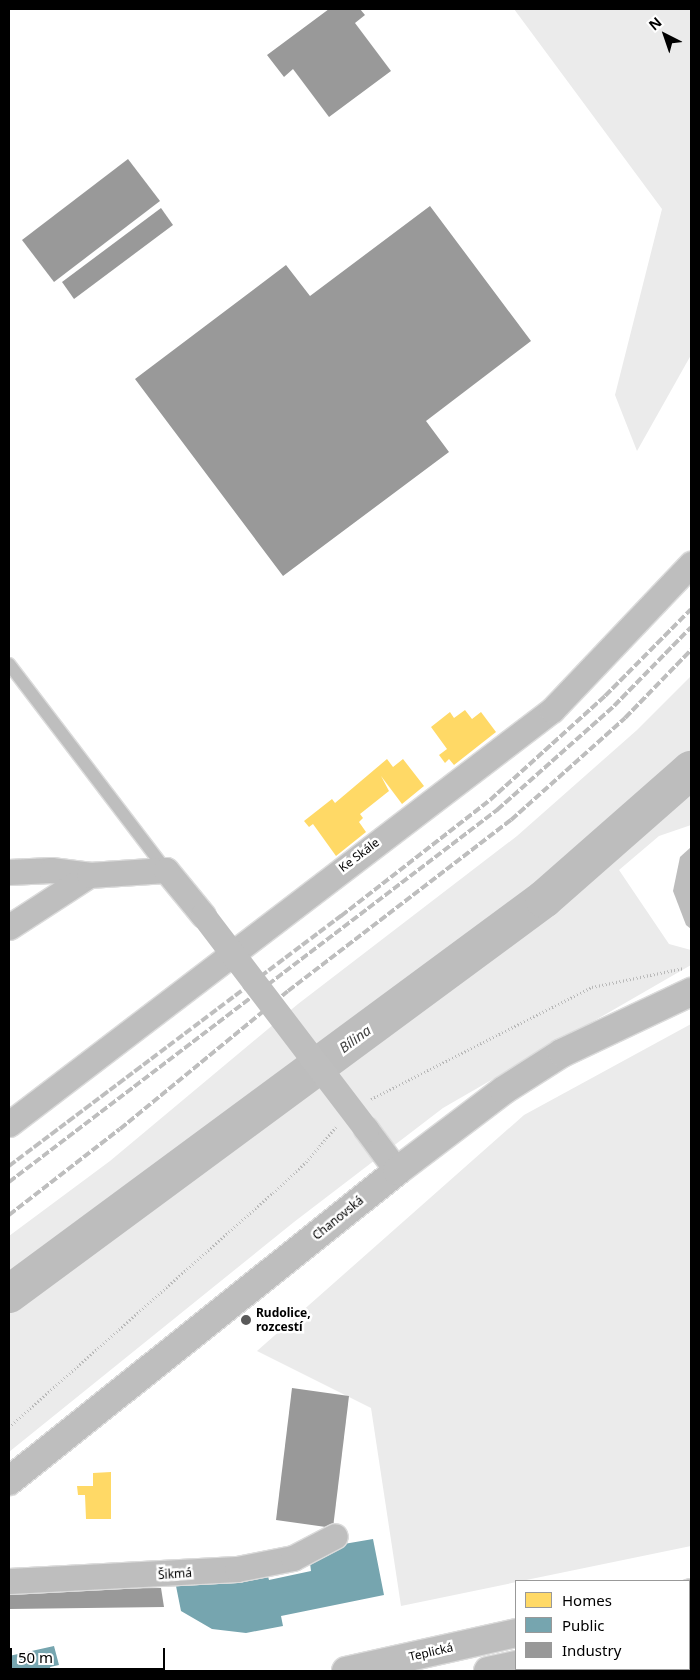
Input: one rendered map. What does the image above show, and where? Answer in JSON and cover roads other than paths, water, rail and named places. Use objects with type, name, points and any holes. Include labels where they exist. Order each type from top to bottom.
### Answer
[{"type":"main road","name":"Chanovská","points":[[9,1481],[398,1170],[504,1090],[562,1053],[691,992]]},
{"type":"main road","name":"Teplická","points":[[346,1671],[515,1632]]},
{"type":"main road","points":[[488,1671],[515,1665]]},
{"type":"street","name":"Ke Skále","points":[[9,1124],[106,1047],[552,710],[691,564]]},
{"type":"street","points":[[9,872],[51,870],[89,875],[166,870],[203,915],[398,1170]]},
{"type":"street","points":[[9,927],[89,875]]},
{"type":"street","name":"Šikmá","points":[[9,1581],[237,1569],[293,1558],[335,1536]]},
{"type":"lane","points":[[9,664],[166,870]]},
{"type":"waterway","name":"Bílina","points":[[9,1294],[544,899],[691,770]]},
{"type":"railway","points":[[9,1166],[341,916],[490,800],[605,696],[691,609]]},
{"type":"railway","points":[[9,1182],[497,810],[614,706],[691,627]]},
{"type":"railway","points":[[9,1215],[120,1129],[288,991],[511,820],[625,718],[691,650]]},
{"type":"place","name":"Rudolice, rozcestí","points":[[246,1320]]}]
